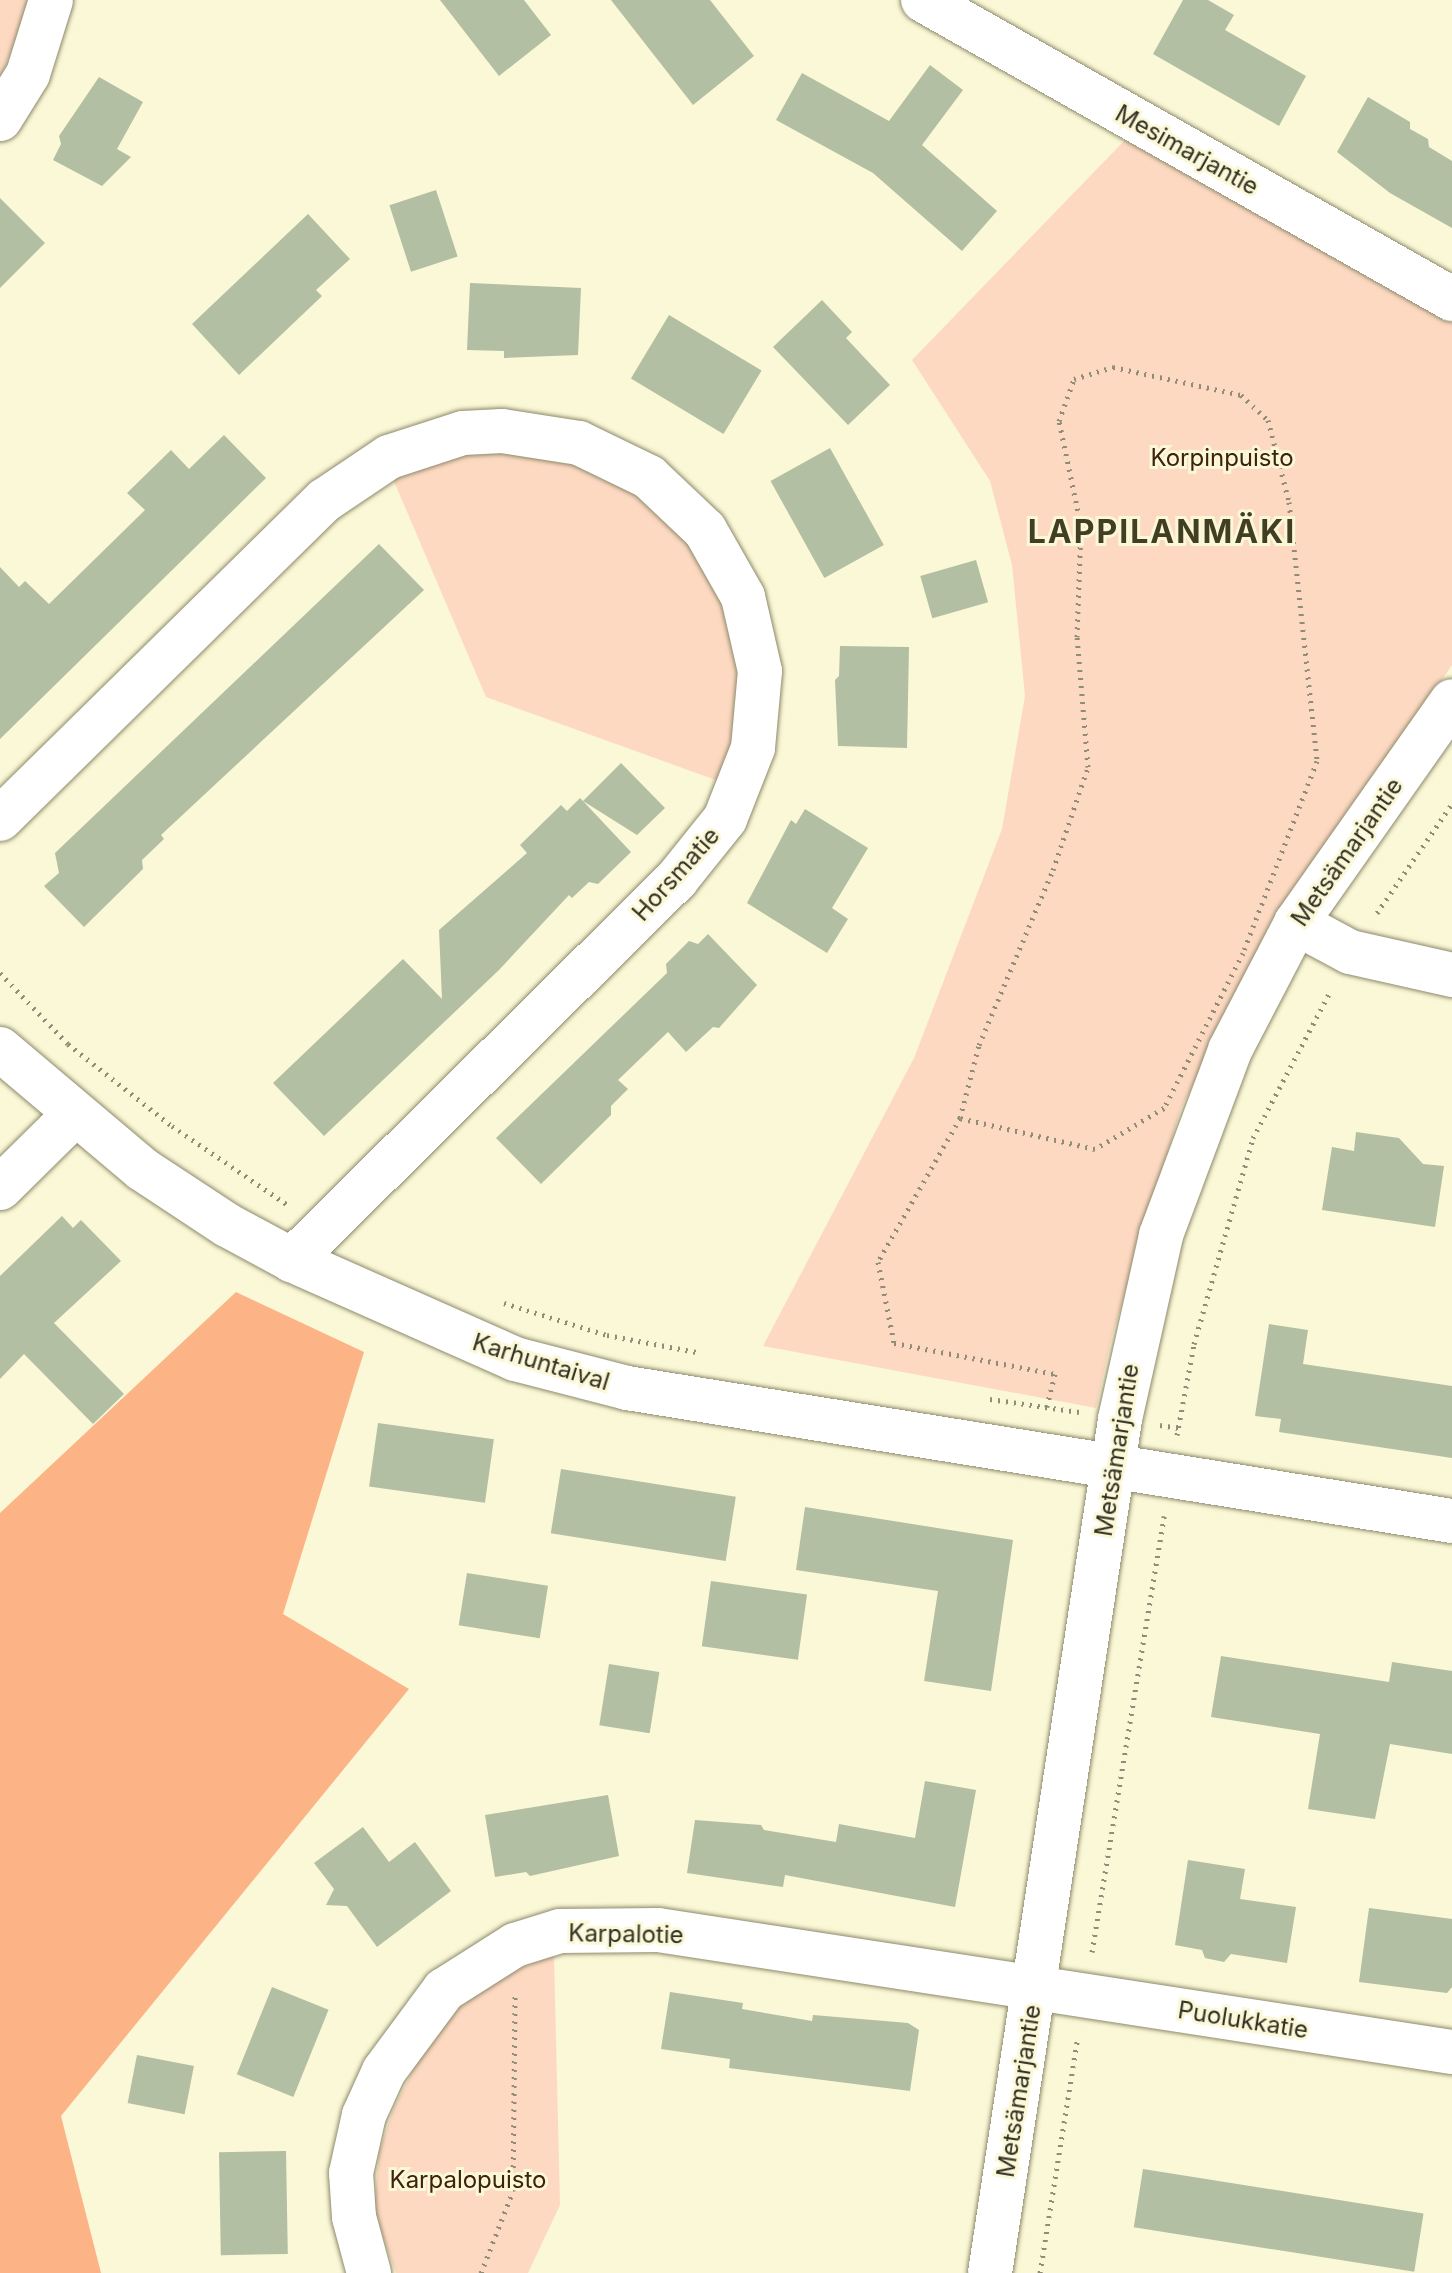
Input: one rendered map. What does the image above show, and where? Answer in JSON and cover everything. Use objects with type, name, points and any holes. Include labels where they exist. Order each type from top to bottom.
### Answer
[{"type":"street","points":[[0,119],[28,74],[51,0]]},
{"type":"street","name":"Mesimarjantie","points":[[923,0],[1452,299]]},
{"type":"street","name":"Horsmatie","points":[[0,819],[325,500],[356,476],[401,452],[463,433],[502,431],[579,443],[649,477],[705,530],[743,597],[760,671],[753,748],[725,819],[677,879],[292,1260]]},
{"type":"street","name":"Metsämarjantie","points":[[990,2273],[1115,1468],[1120,1419],[1157,1250],[1197,1130],[1230,1050],[1296,923],[1452,701]]},
{"type":"street","points":[[1296,923],[1350,952],[1452,975]]},
{"type":"street","name":"Karhuntaival","points":[[0,1049],[142,1169],[292,1260],[515,1359],[627,1388],[1115,1468]]},
{"type":"street","points":[[0,1188],[75,1114]]},
{"type":"street","points":[[1115,1468],[1452,1521]]},
{"type":"street","name":"Karpalotie","points":[[369,2273],[354,2217],[351,2173],[364,2115],[384,2071],[444,1990],[515,1945],[560,1931],[658,1930],[1034,1989]]},
{"type":"street","name":"Puolukkatie","points":[[1034,1989],[1452,2052]]},
{"type":"path","points":[[960,1118],[1095,1149],[1164,1108],[1249,938],[1317,761],[1289,502],[1268,420],[1241,395],[1113,367],[1074,379],[1059,421],[1081,526],[1077,637],[1088,767],[1053,870],[979,1045],[960,1118],[878,1262],[894,1343],[1055,1374],[1047,1407]]},
{"type":"path","points":[[0,973],[68,1044],[172,1126],[295,1210],[327,1226]]},
{"type":"path","points":[[500,1302],[607,1335],[712,1355]]},
{"type":"path","points":[[986,1398],[1179,1428]]},
{"type":"path","points":[[481,2273],[513,2191],[515,1945]]},
{"type":"green space","points":[[0,0],[32,0],[0,79]]},
{"type":"green space","name":"Korpinpuisto","points":[[1125,140],[1452,322],[1452,665],[1274,925],[1181,1108],[1112,1336],[1096,1408],[763,1346],[914,1058],[1002,829],[1025,696],[1012,565],[990,481],[912,360]]},
{"type":"green space","points":[[458,452],[534,453],[585,467],[626,486],[667,517],[696,553],[729,614],[742,686],[724,783],[486,697],[393,479]]},
{"type":"green space","name":"Karpalopuisto","points":[[554,1956],[560,2205],[528,2273],[396,2273],[374,2211],[379,2153],[393,2110],[429,2038],[455,2010],[495,1977]]},
{"type":"shaded area","points":[[236,1292],[364,1352],[283,1614],[409,1689],[61,2116],[101,2273],[0,2273],[0,1513]]},
{"type":"building","points":[[440,0],[524,0],[551,35],[499,76]]},
{"type":"building","points":[[611,0],[710,0],[754,56],[693,105]]},
{"type":"building","points":[[1183,0],[1208,0],[1234,15],[1225,30],[1306,76],[1279,126],[1153,54]]},
{"type":"building","points":[[930,65],[963,90],[922,145],[997,211],[962,251],[873,173],[776,120],[802,73],[889,121]]},
{"type":"building","points":[[99,77],[143,102],[117,149],[131,157],[102,186],[53,160],[61,144],[59,136]]},
{"type":"building","points":[[1368,97],[1410,122],[1410,129],[1428,139],[1429,147],[1452,161],[1452,228],[1390,193],[1337,152]]},
{"type":"building","points":[[436,190],[458,257],[411,272],[389,205]]},
{"type":"building","points":[[0,198],[45,243],[0,288]]},
{"type":"building","points":[[308,214],[350,259],[316,290],[322,296],[239,375],[192,324]]},
{"type":"building","points":[[470,283],[581,288],[578,355],[504,358],[504,351],[467,350]]},
{"type":"building","points":[[822,300],[852,332],[846,338],[890,385],[848,425],[773,347]]},
{"type":"building","points":[[669,315],[762,371],[723,434],[631,378]]},
{"type":"building","points":[[224,435],[266,478],[0,739],[0,567],[19,587],[25,581],[49,604],[145,510],[127,493],[171,450],[189,469]]},
{"type":"building","points":[[830,448],[884,545],[824,578],[771,481]]},
{"type":"building","points":[[379,544],[424,590],[161,835],[164,839],[142,860],[143,869],[84,927],[44,886],[59,873],[55,853]]},
{"type":"building","points":[[976,560],[988,602],[932,618],[920,576]]},
{"type":"building","points":[[840,646],[909,647],[907,748],[838,746],[835,680],[839,676]]},
{"type":"building","points":[[621,763],[665,808],[637,835],[583,801]]},
{"type":"building","points":[[580,798],[631,852],[598,884],[589,882],[572,898],[569,895],[499,970],[324,1136],[273,1083],[403,959],[442,999],[439,930],[527,853],[520,845],[561,805],[567,811]]},
{"type":"building","points":[[805,809],[868,848],[832,908],[848,919],[827,953],[747,903],[791,820],[796,824]]},
{"type":"building","points":[[708,934],[757,985],[719,1028],[713,1027],[686,1052],[668,1032],[618,1080],[628,1089],[611,1106],[611,1115],[541,1184],[496,1138],[667,973],[666,964],[689,941],[698,944]]},
{"type":"building","points":[[1356,1132],[1399,1138],[1423,1164],[1444,1166],[1435,1227],[1322,1210],[1332,1147],[1354,1151]]},
{"type":"building","points":[[62,1216],[73,1228],[81,1220],[121,1261],[54,1323],[124,1394],[93,1424],[24,1354],[0,1379],[0,1276]]},
{"type":"building","points":[[1269,1324],[1308,1330],[1303,1364],[1452,1386],[1452,1458],[1279,1432],[1281,1419],[1255,1416]]},
{"type":"building","points":[[378,1423],[494,1439],[485,1503],[369,1486]]},
{"type":"building","points":[[561,1469],[736,1497],[726,1561],[551,1533]]},
{"type":"building","points":[[805,1507],[1013,1540],[991,1691],[924,1681],[938,1591],[796,1570]]},
{"type":"building","points":[[467,1573],[548,1586],[540,1638],[459,1625]]},
{"type":"building","points":[[711,1581],[807,1594],[798,1660],[702,1646]]},
{"type":"building","points":[[1221,1656],[1389,1682],[1392,1662],[1452,1671],[1452,1754],[1390,1744],[1375,1819],[1308,1809],[1320,1734],[1211,1717]]},
{"type":"building","points":[[609,1664],[659,1672],[650,1733],[599,1725]]},
{"type":"building","points":[[925,1781],[976,1790],[955,1907],[785,1875],[783,1887],[687,1873],[695,1820],[761,1825],[764,1830],[836,1842],[839,1824],[915,1838]]},
{"type":"building","points":[[608,1795],[619,1856],[530,1876],[526,1872],[495,1877],[485,1815]]},
{"type":"building","points":[[363,1827],[389,1862],[415,1842],[451,1891],[377,1947],[347,1906],[326,1905],[334,1889],[314,1863]]},
{"type":"building","points":[[1188,1860],[1245,1869],[1240,1899],[1296,1907],[1287,1963],[1231,1954],[1224,1962],[1205,1958],[1202,1950],[1175,1945]]},
{"type":"building","points":[[1369,1908],[1452,1919],[1452,1987],[1447,1993],[1359,1982]]},
{"type":"building","points":[[272,1987],[329,2010],[293,2097],[237,2074]]},
{"type":"building","points":[[670,1992],[743,2003],[742,2009],[812,2021],[813,2015],[908,2023],[919,2030],[910,2091],[729,2068],[730,2059],[661,2049]]},
{"type":"building","points":[[137,2055],[194,2066],[185,2114],[128,2103]]},
{"type":"building","points":[[286,2151],[288,2254],[221,2255],[219,2152]]},
{"type":"building","points":[[1143,2169],[1424,2213],[1414,2272],[1134,2227]]},
{"type":"district","name":"LAPPILANMÄKI","points":[[1162,532]]}]
